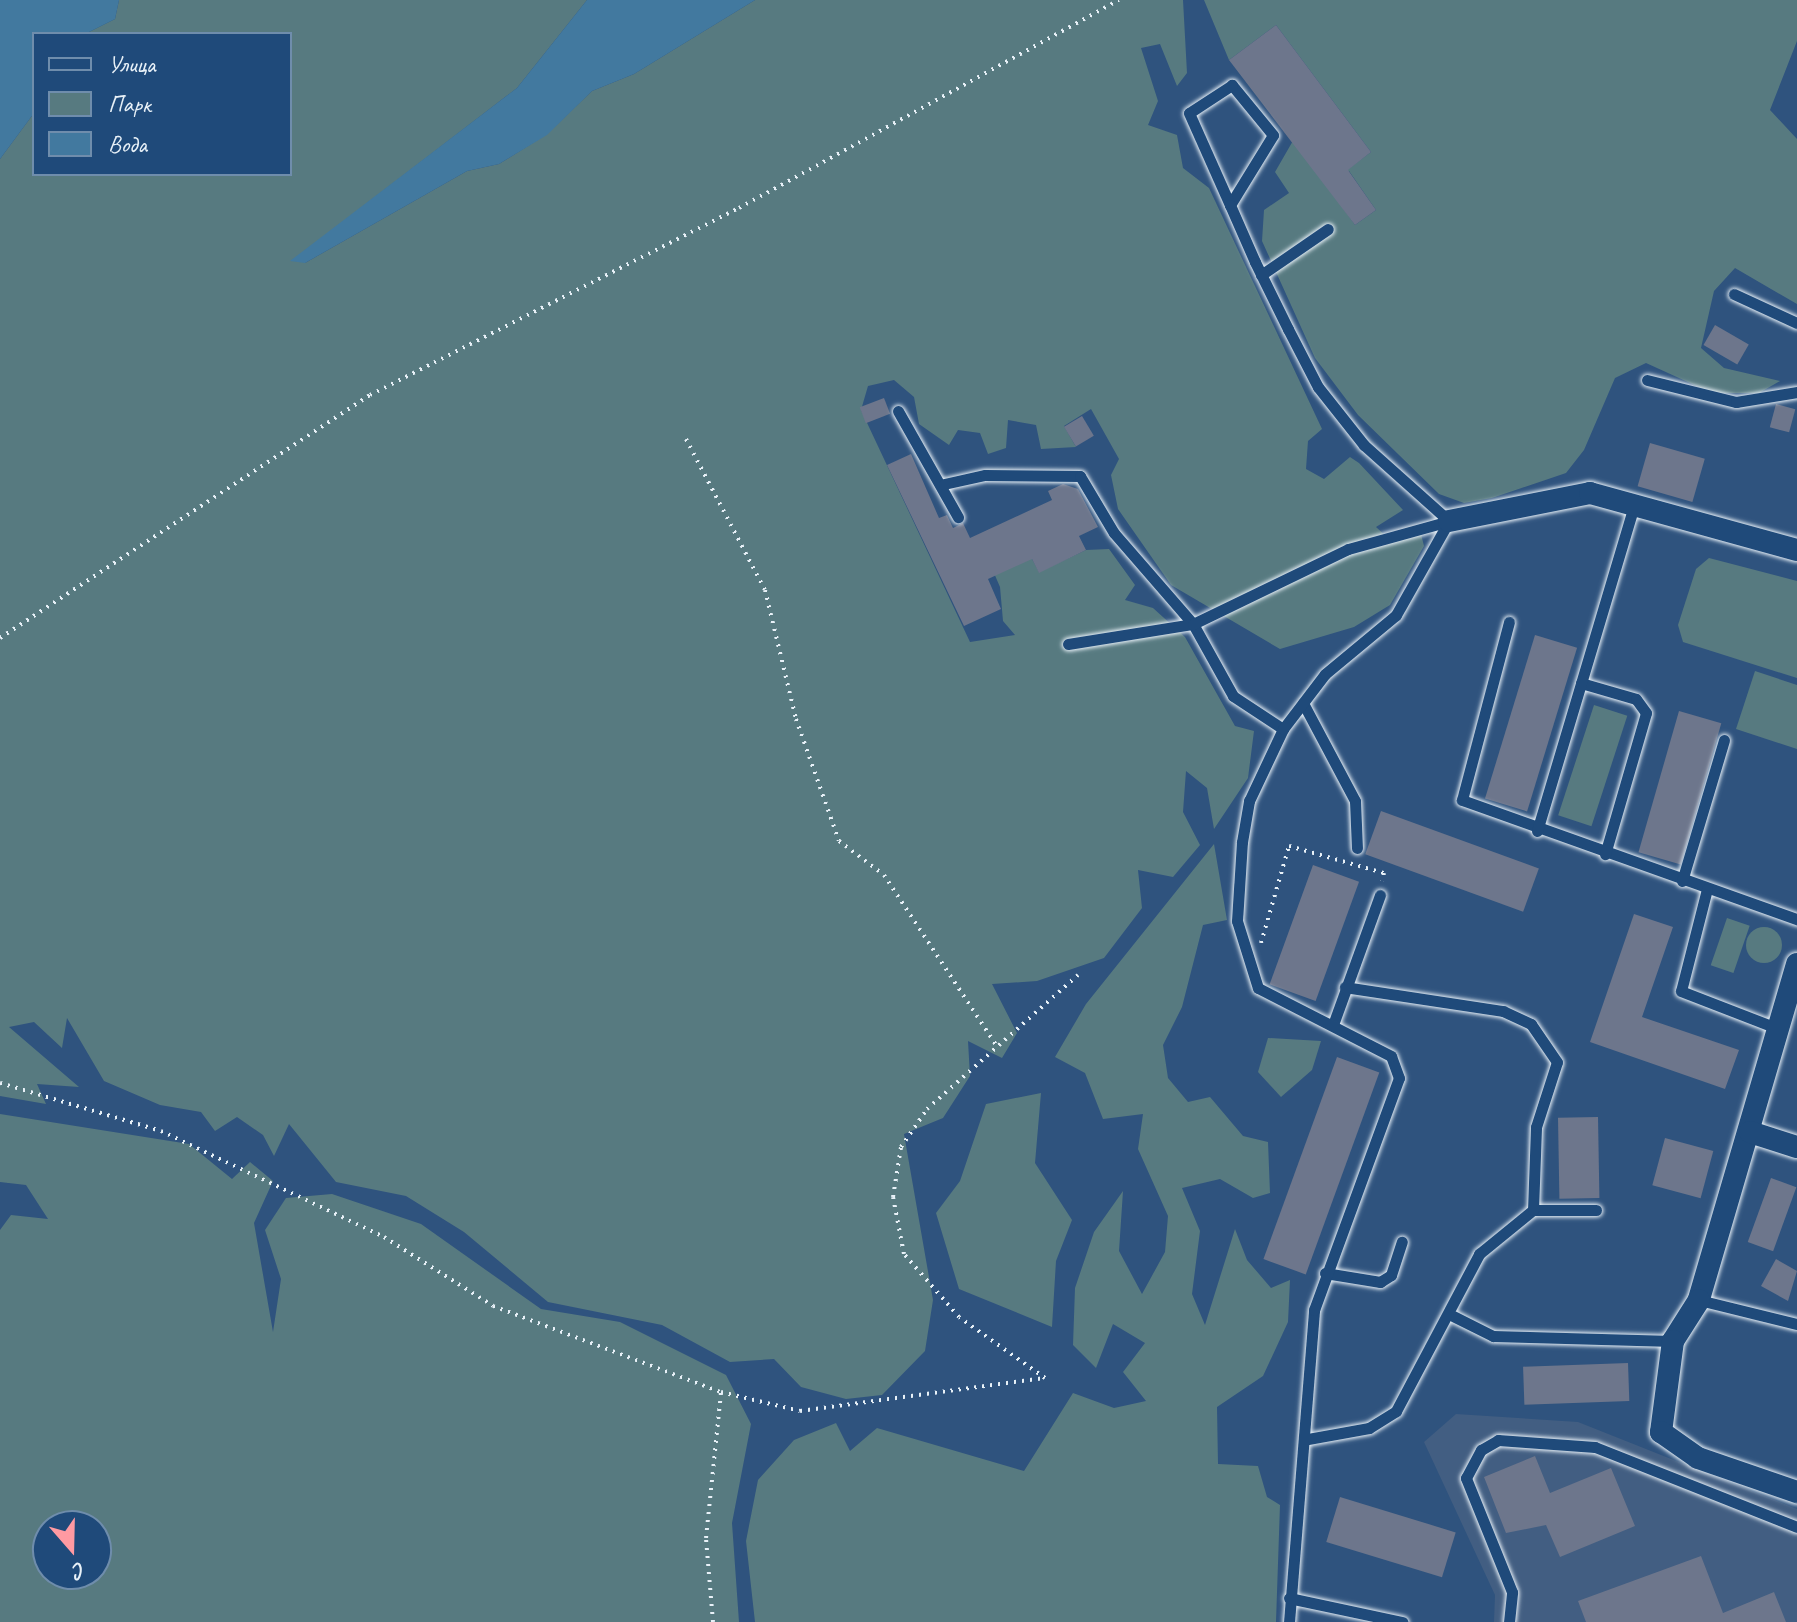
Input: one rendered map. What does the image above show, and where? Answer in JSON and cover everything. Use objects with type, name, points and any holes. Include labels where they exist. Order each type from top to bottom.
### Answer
[{"type":"street","points":[[1449,521],[1572,492],[1634,505],[1797,550]]},
{"type":"street","points":[[1797,964],[1774,1027],[1750,1132],[1699,1300],[1673,1341],[1661,1432],[1672,1446],[1797,1492]]},
{"type":"street","points":[[1750,1132],[1797,1147]]},
{"type":"lane","points":[[1230,205],[1273,135],[1232,85],[1189,113],[1261,275],[1318,387],[1364,445],[1449,521]]},
{"type":"lane","points":[[1261,275],[1328,229]]},
{"type":"lane","points":[[1734,294],[1797,323]]},
{"type":"lane","points":[[1647,380],[1736,402],[1797,392]]},
{"type":"lane","points":[[898,411],[944,484],[958,517]]},
{"type":"lane","points":[[944,484],[985,475],[1080,476],[1114,533],[1193,624],[1233,696],[1283,729]]},
{"type":"lane","points":[[1537,831],[1634,505]]},
{"type":"lane","points":[[1068,644],[1193,624],[1337,554],[1449,521]]},
{"type":"lane","points":[[1289,1622],[1289,1598],[1308,1439],[1314,1310],[1325,1273],[1399,1078],[1391,1056],[1334,1022],[1270,999],[1252,976],[1236,885],[1249,801],[1283,729],[1345,655],[1396,615],[1449,521]]},
{"type":"lane","points":[[1509,622],[1460,794],[1475,810],[1797,919]]},
{"type":"lane","points":[[1581,683],[1636,699],[1646,713],[1605,854]]},
{"type":"lane","points":[[1303,703],[1355,801],[1357,848]]},
{"type":"lane","points":[[1682,881],[1724,740]]},
{"type":"lane","points":[[1707,889],[1681,991],[1774,1027]]},
{"type":"lane","points":[[1334,1022],[1380,895]]},
{"type":"lane","points":[[1345,987],[1503,1011],[1550,1043],[1557,1062],[1536,1127],[1533,1210]]},
{"type":"lane","points":[[1308,1439],[1384,1423],[1453,1316],[1479,1254],[1533,1210],[1596,1210]]},
{"type":"lane","points":[[1325,1273],[1380,1282],[1391,1275],[1402,1242]]},
{"type":"lane","points":[[1699,1300],[1797,1324]]},
{"type":"lane","points":[[1453,1316],[1493,1336],[1673,1341]]},
{"type":"lane","points":[[1509,1622],[1512,1592],[1466,1478],[1481,1450],[1498,1440],[1595,1447],[1797,1527]]},
{"type":"lane","points":[[1289,1598],[1402,1622]]},
{"type":"path","points":[[0,638],[370,395],[739,208],[1119,0]]},
{"type":"path","points":[[686,439],[765,590],[796,719],[839,841],[884,875],[996,1045]]},
{"type":"path","points":[[1252,976],[1289,846],[1384,873],[1380,895]]},
{"type":"path","points":[[0,1083],[161,1131],[384,1237],[493,1306],[721,1392],[800,1411],[1045,1378],[959,1317],[904,1254],[893,1197],[901,1147],[927,1109],[1078,975]]},
{"type":"path","points":[[713,1622],[706,1538],[721,1392]]},
{"type":"shaded area","points":[[1456,1414],[1578,1422],[1797,1509],[1797,1622],[1494,1622],[1495,1595],[1424,1442]]},
{"type":"green space","points":[[119,0],[587,0],[517,88],[319,240],[305,263],[467,171],[499,164],[547,134],[592,91],[634,74],[755,0],[1183,0],[1187,73],[1177,86],[1160,44],[1141,48],[1158,101],[1148,125],[1177,135],[1183,168],[1209,188],[1322,429],[1308,441],[1306,469],[1324,479],[1350,457],[1403,510],[1376,527],[1389,539],[1420,530],[1424,546],[1390,605],[1354,627],[1280,649],[1171,585],[1118,509],[1111,475],[1119,459],[1091,409],[1064,426],[1076,447],[1041,449],[1036,425],[1008,420],[1006,448],[988,454],[980,433],[958,430],[949,445],[919,424],[914,397],[894,380],[868,386],[861,410],[970,642],[1015,635],[1003,621],[1000,587],[984,550],[1032,559],[1039,572],[1086,550],[1109,549],[1135,585],[1125,600],[1153,608],[1185,637],[1235,726],[1254,731],[1248,778],[1214,829],[1207,788],[1186,771],[1183,812],[1200,845],[1173,877],[1138,870],[1142,908],[1104,958],[1037,981],[992,984],[1017,1033],[1002,1058],[968,1041],[970,1076],[943,1118],[904,1134],[933,1300],[925,1351],[882,1395],[846,1399],[801,1387],[774,1359],[730,1362],[662,1325],[548,1302],[464,1232],[406,1196],[336,1182],[289,1124],[274,1156],[263,1135],[237,1117],[215,1131],[201,1112],[160,1105],[104,1081],[67,1018],[62,1048],[34,1022],[9,1027],[79,1087],[37,1084],[46,1104],[0,1096],[0,159],[32,116],[32,176],[292,176],[292,32],[89,32],[115,19]]},
{"type":"green space","points":[[1204,0],[1797,0],[1797,41],[1770,110],[1797,139],[1797,304],[1735,268],[1714,291],[1701,348],[1724,368],[1780,381],[1759,393],[1712,393],[1646,363],[1615,378],[1584,450],[1566,473],[1492,498],[1464,503],[1439,494],[1358,415],[1315,358],[1262,241],[1264,210],[1289,193],[1275,172],[1294,139],[1355,225],[1376,210],[1349,171],[1335,179],[1371,152],[1276,25],[1229,60]]},
{"type":"green space","points":[[1709,558],[1797,581],[1797,678],[1683,642],[1678,625],[1696,569]]},
{"type":"green space","points":[[1755,671],[1797,685],[1797,749],[1736,729]]},
{"type":"green space","points":[[1594,705],[1627,716],[1591,826],[1558,815]]},
{"type":"green space","points":[[1214,844],[1227,920],[1203,925],[1182,1007],[1163,1045],[1168,1078],[1188,1102],[1210,1097],[1243,1136],[1268,1142],[1270,1193],[1253,1198],[1220,1179],[1182,1188],[1200,1231],[1192,1294],[1205,1325],[1235,1229],[1247,1260],[1271,1288],[1290,1280],[1288,1322],[1263,1376],[1217,1407],[1218,1464],[1258,1466],[1267,1497],[1280,1505],[1276,1622],[755,1622],[746,1541],[758,1480],[794,1440],[836,1423],[850,1451],[877,1428],[1024,1471],[1073,1393],[1114,1408],[1146,1401],[1123,1372],[1145,1343],[1113,1324],[1096,1368],[1073,1345],[1075,1288],[1094,1232],[1123,1191],[1119,1251],[1142,1294],[1165,1252],[1168,1216],[1138,1149],[1143,1114],[1103,1119],[1085,1073],[1055,1057],[1086,1004]]},
{"type":"green space","points":[[1727,918],[1750,926],[1733,973],[1711,965]]},
{"type":"green space","points":[[1764,927],[1776,933],[1782,945],[1776,957],[1764,963],[1752,957],[1746,945],[1752,933]]},
{"type":"green space","points":[[1268,1038],[1321,1041],[1312,1070],[1281,1097],[1258,1072]]},
{"type":"green space","points":[[1041,1093],[1035,1163],[1072,1220],[1056,1261],[1052,1327],[959,1289],[936,1213],[960,1181],[986,1104]]},
{"type":"green space","points":[[0,1114],[189,1144],[232,1179],[250,1162],[273,1181],[254,1223],[273,1332],[281,1279],[265,1230],[286,1198],[332,1194],[421,1224],[541,1309],[620,1322],[726,1375],[751,1424],[732,1523],[739,1622],[0,1622],[0,1230],[11,1215],[48,1219],[26,1185],[0,1182]]},
{"type":"water","points":[[0,0],[119,0],[115,19],[89,32],[32,32],[32,116],[0,159]]},
{"type":"water","points":[[587,0],[755,0],[634,74],[592,91],[547,135],[499,164],[467,171],[305,263],[290,261],[517,88]]},
{"type":"building","points":[[1276,25],[1371,152],[1348,170],[1376,210],[1355,225],[1229,60]]},
{"type":"building","points":[[1715,325],[1749,344],[1737,364],[1704,345]]},
{"type":"building","points":[[884,398],[890,414],[866,423],[860,407]]},
{"type":"building","points":[[1776,404],[1795,409],[1789,432],[1770,427]]},
{"type":"building","points":[[1082,416],[1094,436],[1076,447],[1064,427]]},
{"type":"building","points":[[1650,443],[1705,459],[1692,502],[1638,486]]},
{"type":"building","points":[[911,454],[939,518],[947,515],[953,528],[963,523],[970,538],[1052,500],[1048,491],[1063,484],[1078,489],[1098,527],[1079,536],[1086,550],[1039,573],[1032,559],[988,579],[1001,609],[964,626],[887,465]]},
{"type":"building","points":[[1535,635],[1577,648],[1527,811],[1485,799]]},
{"type":"building","points":[[1679,711],[1721,723],[1681,864],[1638,852]]},
{"type":"building","points":[[1381,811],[1539,868],[1523,912],[1365,854]]},
{"type":"building","points":[[1313,865],[1359,882],[1316,1001],[1270,984]]},
{"type":"building","points":[[1634,914],[1673,927],[1642,1017],[1739,1050],[1725,1089],[1590,1042]]},
{"type":"building","points":[[1337,1057],[1379,1072],[1306,1274],[1263,1259]]},
{"type":"building","points":[[1598,1117],[1599,1198],[1559,1199],[1558,1118]]},
{"type":"building","points":[[1665,1138],[1713,1151],[1701,1198],[1652,1185]]},
{"type":"building","points":[[1771,1178],[1796,1187],[1773,1251],[1748,1242]]},
{"type":"building","points":[[1776,1259],[1797,1271],[1788,1301],[1761,1286]]},
{"type":"building","points":[[1628,1363],[1629,1401],[1524,1405],[1523,1367]]},
{"type":"building","points":[[1535,1456],[1550,1493],[1611,1468],[1635,1526],[1560,1557],[1546,1525],[1506,1533],[1484,1477]]},
{"type":"building","points":[[1340,1497],[1456,1532],[1442,1577],[1326,1542]]},
{"type":"building","points":[[1701,1556],[1723,1613],[1774,1592],[1786,1622],[1586,1622],[1578,1601]]}]
